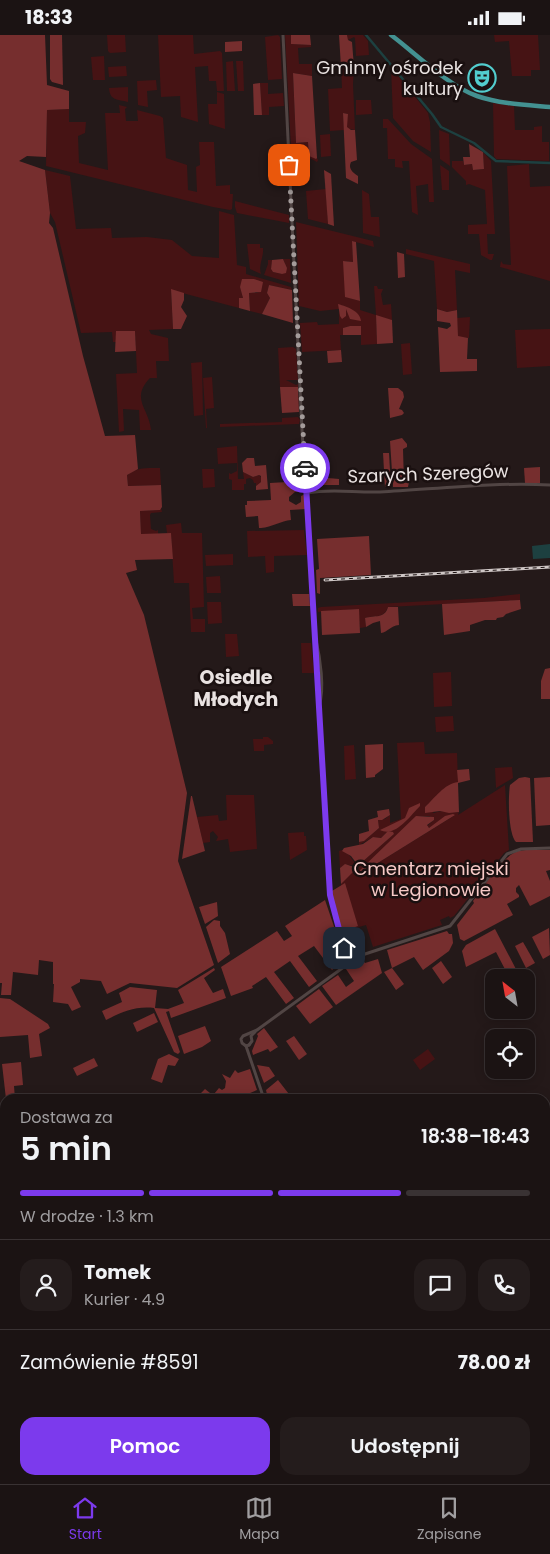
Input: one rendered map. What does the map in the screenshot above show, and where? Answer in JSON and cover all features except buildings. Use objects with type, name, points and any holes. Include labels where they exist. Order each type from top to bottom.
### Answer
[{"type":"main road","points":[[391,35],[459,87],[473,95],[499,101],[550,107]]},
{"type":"street","points":[[248,1045],[242,1043],[241,1039],[243,1036],[250,1036],[337,971],[348,957],[330,895],[283,35]]},
{"type":"street","name":"Szarych Szeregów","points":[[307,493],[332,490],[375,492],[506,485],[550,485]]},
{"type":"street","points":[[344,964],[340,958],[359,956],[450,926],[507,854],[523,848],[550,848]]},
{"type":"street","points":[[248,1045],[252,1041],[250,1036]]},
{"type":"street","points":[[248,1045],[262,1094]]},
{"type":"green space","points":[[107,35],[125,35],[126,52],[110,53],[108,51]]},
{"type":"green space","points":[[158,35],[193,35],[194,54],[220,51],[222,53],[224,91],[217,91],[216,81],[209,81],[208,66],[195,67],[198,122],[181,117],[180,96],[161,97]]},
{"type":"green space","points":[[278,35],[280,37],[282,79],[268,80],[265,37]]},
{"type":"green space","points":[[285,35],[291,35],[292,44],[311,45],[311,47],[298,48],[299,64],[312,64],[312,76],[293,73],[296,143],[308,142],[315,159],[317,158],[318,160],[317,162],[291,148]]},
{"type":"green space","points":[[347,35],[363,35],[368,41],[369,55],[356,56],[355,38],[348,40]]},
{"type":"green space","points":[[494,35],[538,35],[540,70],[531,70],[531,76],[512,76],[509,41],[495,42]]},
{"type":"green space","points":[[104,56],[105,80],[93,80],[91,57]]},
{"type":"green space","points":[[233,61],[235,91],[227,91],[226,62]]},
{"type":"green space","points":[[236,61],[243,61],[244,91],[238,91]]},
{"type":"green space","points":[[126,66],[127,76],[109,77],[108,67]]},
{"type":"green space","points":[[341,67],[354,67],[355,130],[346,127],[348,114],[343,113],[344,130],[330,131],[328,89],[342,88]]},
{"type":"green space","points":[[391,67],[428,113],[431,152],[413,141],[393,118]]},
{"type":"green space","points":[[156,80],[157,90],[147,91],[148,107],[138,105],[137,81]]},
{"type":"green space","points":[[260,83],[268,83],[268,94],[283,93],[284,106],[269,107],[269,115],[262,115]]},
{"type":"green space","points":[[128,87],[128,102],[115,99],[111,95],[109,88]]},
{"type":"green space","points":[[217,92],[224,94],[225,129],[209,124],[208,104],[217,104]]},
{"type":"green space","points":[[356,100],[371,100],[372,114],[356,115]]},
{"type":"green space","points":[[493,103],[514,106],[515,130],[534,130],[534,127],[542,126],[542,142],[549,142],[549,161],[496,159],[494,156]]},
{"type":"green space","points":[[119,105],[127,107],[125,109],[126,121],[138,121],[137,110],[163,118],[166,158],[187,165],[188,190],[197,192],[196,167],[200,165],[199,142],[214,142],[216,186],[230,185],[230,194],[233,194],[232,209],[213,207],[46,166],[47,110],[69,109],[69,122],[86,122],[85,133],[78,136],[79,163],[108,170],[105,113],[120,113]]},
{"type":"green space","points":[[383,119],[388,119],[411,144],[432,159],[434,202],[429,202],[428,184],[416,186],[418,215],[412,212],[409,161],[402,161],[403,168],[395,167],[395,159],[388,159],[387,128],[383,128]]},
{"type":"green space","points":[[439,130],[449,134],[450,166],[440,159]]},
{"type":"green space","points":[[330,134],[331,156],[321,157],[320,135]]},
{"type":"green space","points":[[483,152],[491,161],[495,234],[487,234],[488,254],[494,254],[492,260],[481,255],[479,234],[468,234],[468,225],[487,224],[485,190],[469,184],[466,185],[466,181],[452,167],[452,161],[463,161],[464,165],[472,164],[473,170],[484,169]]},
{"type":"green space","points":[[529,164],[530,187],[550,186],[550,281],[500,267],[501,261],[503,264],[511,265],[507,166]]},
{"type":"green space","points":[[440,165],[449,171],[449,190],[442,190]]},
{"type":"green space","points":[[45,170],[70,176],[76,229],[111,228],[112,238],[147,237],[172,240],[192,256],[219,258],[219,211],[234,215],[237,265],[246,267],[246,274],[291,287],[292,290],[269,285],[267,293],[270,298],[262,314],[250,311],[249,293],[259,293],[240,286],[243,298],[239,298],[239,308],[171,290],[173,329],[149,330],[151,334],[168,338],[169,361],[156,361],[157,378],[150,378],[141,392],[142,404],[150,422],[151,430],[140,430],[139,410],[123,409],[124,431],[119,432],[116,374],[137,373],[135,331],[116,331],[116,342],[113,342],[112,332],[81,333],[55,222],[50,213]]},
{"type":"green space","points":[[326,189],[328,224],[308,219],[306,191]]},
{"type":"green space","points":[[362,190],[369,194],[371,217],[379,217],[380,237],[363,233]]},
{"type":"green space","points":[[235,201],[289,215],[289,223],[237,213]]},
{"type":"green space","points":[[296,222],[373,241],[374,247],[352,241],[353,262],[344,261],[346,297],[360,301],[360,310],[376,315],[374,286],[377,286],[378,289],[383,289],[381,294],[383,305],[391,304],[392,320],[376,316],[377,344],[361,345],[361,327],[350,326],[343,328],[343,335],[340,335],[341,350],[302,352],[300,323],[317,322],[318,325],[339,324],[339,309],[320,311],[299,306]]},
{"type":"green space","points":[[247,244],[260,244],[260,248],[263,248],[260,267],[261,274],[250,269]]},
{"type":"green space","points":[[406,249],[470,264],[470,273],[455,270],[457,310],[447,312],[437,309],[434,261],[406,254]]},
{"type":"green space","points":[[283,259],[290,259],[291,283],[264,275],[268,260],[272,260],[271,269],[273,272],[282,274],[287,268]]},
{"type":"green space","points":[[470,317],[469,338],[458,337],[457,318]]},
{"type":"green space","points":[[550,329],[550,366],[517,368],[515,330]]},
{"type":"green space","points":[[410,343],[412,374],[403,375],[401,344]]},
{"type":"green space","points":[[293,347],[296,349],[298,380],[286,380],[296,385],[298,384],[298,387],[280,387],[278,348]]},
{"type":"green space","points":[[202,362],[203,415],[194,416],[191,363]]},
{"type":"green space","points":[[212,377],[214,408],[206,409],[206,428],[203,378]]},
{"type":"green space","points":[[298,417],[300,420],[299,424],[220,427],[220,424],[282,422],[282,418]]},
{"type":"green space","points":[[237,446],[238,479],[244,479],[243,472],[253,477],[259,475],[262,478],[261,482],[256,486],[253,480],[250,478],[246,479],[244,490],[232,490],[232,480],[229,479],[229,473],[237,471],[237,463],[218,464],[217,448]]},
{"type":"green space","points":[[160,468],[161,485],[128,486],[127,475],[131,472]]},
{"type":"green space","points":[[202,469],[214,469],[215,487],[203,488]]},
{"type":"green space","points":[[161,508],[162,512],[151,513],[150,515],[151,529],[158,530],[158,534],[141,535],[140,511],[159,510]]},
{"type":"green space","points":[[181,523],[182,533],[202,533],[204,607],[192,608],[193,619],[205,619],[205,632],[191,632],[189,583],[174,583],[171,534],[167,533],[166,525]]},
{"type":"green space","points":[[304,530],[307,555],[274,556],[274,572],[266,573],[265,556],[248,557],[247,531]]},
{"type":"green space","points":[[233,554],[233,565],[206,566],[205,555]]},
{"type":"green space","points":[[220,576],[221,593],[207,593],[206,577]]},
{"type":"green space","points":[[520,594],[520,600],[388,607],[381,615],[365,618],[366,627],[360,628],[358,609],[318,612],[318,608],[321,607],[484,598]]},
{"type":"green space","points":[[207,602],[221,602],[222,623],[208,624]]},
{"type":"green space","points":[[225,634],[237,634],[239,656],[226,657]]},
{"type":"green space","points":[[301,643],[311,643],[314,673],[302,673]]},
{"type":"green space","points":[[451,672],[452,706],[434,707],[433,673]]},
{"type":"green space","points":[[453,716],[454,731],[436,732],[435,717]]},
{"type":"green space","points":[[263,737],[268,737],[273,741],[273,744],[264,745],[264,751],[254,751],[253,739],[263,739]]},
{"type":"green space","name":"Cmentarz miejski w Legionowie","points":[[424,742],[425,754],[457,753],[458,782],[425,807],[434,813],[440,811],[459,812],[458,815],[505,785],[509,850],[504,853],[454,916],[440,920],[442,925],[373,947],[366,925],[342,932],[332,891],[341,886],[355,866],[345,865],[340,868],[339,851],[342,850],[349,855],[354,862],[361,863],[394,834],[386,833],[381,838],[373,837],[359,845],[359,842],[364,841],[379,828],[378,820],[385,819],[390,815],[390,823],[401,819],[397,743]],"holes":[[[455,815],[360,874],[360,870],[419,816],[429,816],[434,820],[427,826],[429,828]]]},
{"type":"green space","points":[[354,745],[356,779],[345,780],[344,746]]},
{"type":"green space","points":[[512,767],[513,778],[496,788],[495,768]]},
{"type":"green space","points":[[226,795],[254,795],[257,849],[230,852],[228,839],[216,841],[218,837],[213,831],[210,833],[210,842],[203,843],[197,817],[218,815],[219,821],[227,820]]},
{"type":"green space","points":[[304,832],[307,850],[290,860],[288,833]]},
{"type":"green space","points":[[428,1049],[435,1059],[420,1070],[413,1060]]},
{"type":"shaded area","points":[[0,35],[45,35],[47,85],[69,91],[69,109],[47,110],[46,157],[27,156],[19,161],[45,170],[50,213],[49,223],[53,228],[83,356],[105,436],[135,435],[138,469],[127,475],[128,486],[161,485],[162,507],[160,510],[140,511],[141,534],[171,533],[173,559],[135,560],[137,570],[126,573],[144,615],[187,793],[178,861],[214,965],[177,988],[130,983],[107,994],[101,981],[80,979],[80,982],[71,987],[81,1007],[72,1011],[68,1004],[53,1002],[53,962],[39,960],[38,975],[13,972],[11,995],[1,995],[2,983],[0,983]]},
{"type":"shaded area","points":[[50,35],[62,35],[63,85],[52,82],[50,79]]},
{"type":"shaded area","points":[[291,35],[310,35],[311,45],[291,44]]},
{"type":"shaded area","points":[[339,35],[347,35],[348,40],[352,42],[354,67],[341,67]]},
{"type":"shaded area","points":[[242,41],[242,51],[225,52],[225,42]]},
{"type":"shaded area","points":[[293,73],[312,76],[316,159],[309,156],[308,142],[296,143]]},
{"type":"shaded area","points":[[260,83],[262,115],[254,115],[253,84]]},
{"type":"shaded area","points":[[343,113],[348,114],[347,127],[355,130],[357,160],[351,162],[350,168],[358,176],[358,184],[346,178]]},
{"type":"shaded area","points":[[469,144],[483,152],[484,169],[473,170],[472,164],[464,165],[463,157],[470,157]]},
{"type":"shaded area","points":[[324,170],[331,174],[334,226],[328,224]]},
{"type":"shaded area","points":[[352,241],[356,242],[360,301],[345,297],[343,261],[353,262]]},
{"type":"shaded area","points":[[397,252],[404,254],[405,277],[398,278]]},
{"type":"shaded area","points":[[283,259],[287,268],[286,273],[273,272],[271,269],[272,260]]},
{"type":"shaded area","points":[[242,279],[254,279],[263,282],[261,292],[249,293],[250,311],[239,308],[239,298],[243,298],[240,287]]},
{"type":"shaded area","points":[[269,285],[292,290],[293,323],[262,314],[270,298],[267,293]]},
{"type":"shaded area","points":[[171,289],[184,293],[181,307],[187,316],[181,329],[173,329]]},
{"type":"shaded area","points":[[338,304],[356,312],[361,321],[350,319],[346,309],[346,316],[342,319]]},
{"type":"shaded area","points":[[437,309],[447,312],[457,310],[458,336],[468,338],[467,359],[477,359],[477,371],[440,372],[438,327],[447,329],[451,326],[450,323],[437,321]]},
{"type":"shaded area","points":[[376,315],[392,320],[393,343],[377,344]]},
{"type":"shaded area","points":[[361,326],[361,335],[343,335],[343,328]]},
{"type":"shaded area","points":[[116,331],[135,331],[136,351],[115,352]]},
{"type":"shaded area","points":[[341,350],[342,362],[328,363],[327,351]]},
{"type":"shaded area","points":[[280,387],[298,387],[299,412],[282,413]]},
{"type":"shaded area","points":[[388,388],[398,388],[403,392],[404,397],[399,409],[404,413],[402,415],[390,418]]},
{"type":"shaded area","points":[[402,438],[407,444],[407,447],[403,449],[404,483],[409,482],[408,487],[393,487],[390,441]]},
{"type":"shaded area","points":[[383,453],[389,453],[391,487],[385,487]]},
{"type":"shaded area","points":[[247,458],[254,458],[255,466],[266,465],[268,489],[256,490],[256,486],[261,482],[261,476],[253,477],[243,472],[242,463]]},
{"type":"shaded area","points":[[303,461],[303,471],[285,472],[285,463]]},
{"type":"shaded area","points":[[326,464],[328,478],[339,479],[339,485],[318,485],[315,478],[308,478],[308,468],[315,468],[316,465]]},
{"type":"shaded area","points":[[540,467],[540,483],[525,483],[524,468]]},
{"type":"shaded area","points":[[304,481],[302,491],[295,492],[289,497],[289,501],[296,505],[301,502],[301,496],[305,494],[306,509],[290,510],[291,520],[259,528],[258,516],[246,517],[245,505],[247,505],[247,501],[271,500],[270,483]]},
{"type":"shaded area","points":[[369,536],[371,575],[320,578],[320,594],[317,593],[316,570],[319,569],[317,539]]},
{"type":"shaded area","points":[[292,594],[309,594],[310,606],[293,606]]},
{"type":"shaded area","points":[[520,600],[521,609],[496,620],[485,620],[470,625],[470,631],[444,635],[442,604]]},
{"type":"shaded area","points":[[388,607],[398,607],[399,625],[381,633],[380,621],[366,627],[365,618],[382,615],[387,611]]},
{"type":"shaded area","points":[[359,609],[360,633],[322,635],[321,611]]},
{"type":"shaded area","points":[[550,668],[550,699],[541,699],[541,681],[545,669]]},
{"type":"shaded area","points":[[383,744],[383,769],[375,777],[366,778],[365,745]]},
{"type":"shaded area","points":[[469,769],[470,780],[458,783],[459,812],[449,813],[440,811],[425,813],[425,807],[440,792],[448,785],[458,782],[457,770]]},
{"type":"shaded area","points":[[550,777],[550,825],[536,826],[534,778]]},
{"type":"shaded area","points":[[519,778],[530,778],[533,842],[516,842],[513,838],[510,823],[510,785]]},
{"type":"shaded area","points":[[191,796],[205,851],[182,859]]},
{"type":"shaded area","points":[[420,803],[420,806],[397,829],[386,832],[380,830],[405,818],[409,808]]},
{"type":"shaded area","points":[[389,809],[390,815],[382,820],[378,820],[379,828],[364,841],[359,842],[359,834],[369,831],[368,820],[378,817],[377,811]]},
{"type":"shaded area","points":[[455,815],[360,874],[360,870],[416,816],[434,817],[434,820],[427,825],[429,828],[445,816]]},
{"type":"shaded area","points":[[388,831],[394,834],[361,863],[357,864],[351,856],[342,851],[344,848],[363,844],[373,837],[381,838]]},
{"type":"shaded area","points":[[550,850],[550,870],[546,871],[550,881],[550,896],[530,906],[519,885],[516,888],[516,892],[519,897],[507,904],[513,915],[464,941],[460,939],[457,925],[505,859],[518,851]]},
{"type":"shaded area","points":[[345,864],[357,868],[341,884],[340,868]]},
{"type":"shaded area","points":[[345,883],[358,926],[342,932],[332,891]]},
{"type":"shaded area","points":[[325,900],[342,950],[337,958],[338,964],[332,970],[314,946],[298,956],[317,981],[309,987],[290,961],[274,972],[294,998],[286,1004],[266,977],[252,986],[253,988],[231,996],[221,967],[277,931],[284,941],[292,936],[285,926]]},
{"type":"shaded area","points":[[217,902],[218,916],[205,924],[199,907]]},
{"type":"shaded area","points":[[214,920],[220,921],[230,954],[218,963],[206,927]]},
{"type":"shaded area","points":[[549,928],[550,955],[543,959],[532,937]]},
{"type":"shaded area","points":[[495,929],[516,969],[505,969],[496,952],[466,967],[462,951],[466,945]]},
{"type":"shaded area","points":[[447,931],[449,934],[452,934],[453,943],[449,951],[423,970],[414,957],[392,968],[387,950]]},
{"type":"shaded area","points":[[523,942],[535,963],[526,968],[515,946]]},
{"type":"shaded area","points":[[361,958],[365,963],[378,959],[382,973],[336,1005],[322,986],[338,975],[346,987],[354,981],[346,969]]},
{"type":"shaded area","points":[[441,961],[452,977],[443,984],[432,968]]},
{"type":"shaded area","points":[[214,968],[215,970],[204,978],[213,993],[223,989],[226,998],[171,1018],[169,1011],[166,1012],[180,1052],[178,1054],[174,1052],[154,1008],[129,1010],[106,1020],[102,1011],[122,1002],[119,993],[130,987],[157,990],[155,1008],[168,1009],[184,1003],[178,990]]},
{"type":"shaded area","points":[[392,968],[404,984],[396,990],[384,972]]},
{"type":"shaded area","points":[[319,989],[333,1007],[310,1024],[296,1006]]},
{"type":"shaded area","points":[[0,998],[10,999],[48,1024],[50,1028],[39,1034],[42,1056],[30,1058],[28,1035],[0,1037]]},
{"type":"shaded area","points":[[154,1013],[158,1022],[137,1032],[133,1023]]},
{"type":"shaded area","points":[[205,1026],[211,1041],[202,1047],[184,1054],[178,1036]]},
{"type":"shaded area","points":[[264,1028],[278,1047],[270,1052],[268,1049],[253,1055],[252,1051],[258,1036],[257,1034]]},
{"type":"shaded area","points":[[294,1036],[307,1054],[299,1060],[286,1041]]},
{"type":"shaded area","points":[[169,1054],[179,1059],[175,1066],[168,1065],[162,1083],[151,1079],[158,1059]]},
{"type":"shaded area","points":[[94,1058],[98,1066],[77,1076],[73,1068]]},
{"type":"shaded area","points":[[21,1062],[23,1085],[14,1086],[15,1094],[5,1094],[2,1064]]},
{"type":"shaded area","points":[[257,1065],[269,1067],[275,1076],[264,1083]]},
{"type":"shaded area","points":[[250,1069],[257,1090],[248,1094],[214,1094],[219,1088],[222,1090],[225,1088],[226,1081],[222,1074],[230,1078],[235,1070],[238,1073]]},
{"type":"shaded area","points":[[278,1080],[289,1094],[267,1094],[266,1090]]},
{"type":"shaded area","points":[[205,1089],[214,1094],[200,1094]]},
{"type":"water","points":[[550,544],[550,558],[533,559],[532,546]]},
{"type":"waterway","points":[[366,35],[441,127],[474,143],[496,161],[550,163]]},
{"type":"railway","points":[[325,580],[550,567]]},
{"type":"way so far","points":[[289,165],[305,468]]},
{"type":"place","name":"Gminny ośrodek kultury","points":[[482,78]]},
{"type":"district","name":"Osiedle Młodych","points":[[236,688]]},
{"type":"route","points":[[305,468],[330,895],[344,948]]}]
